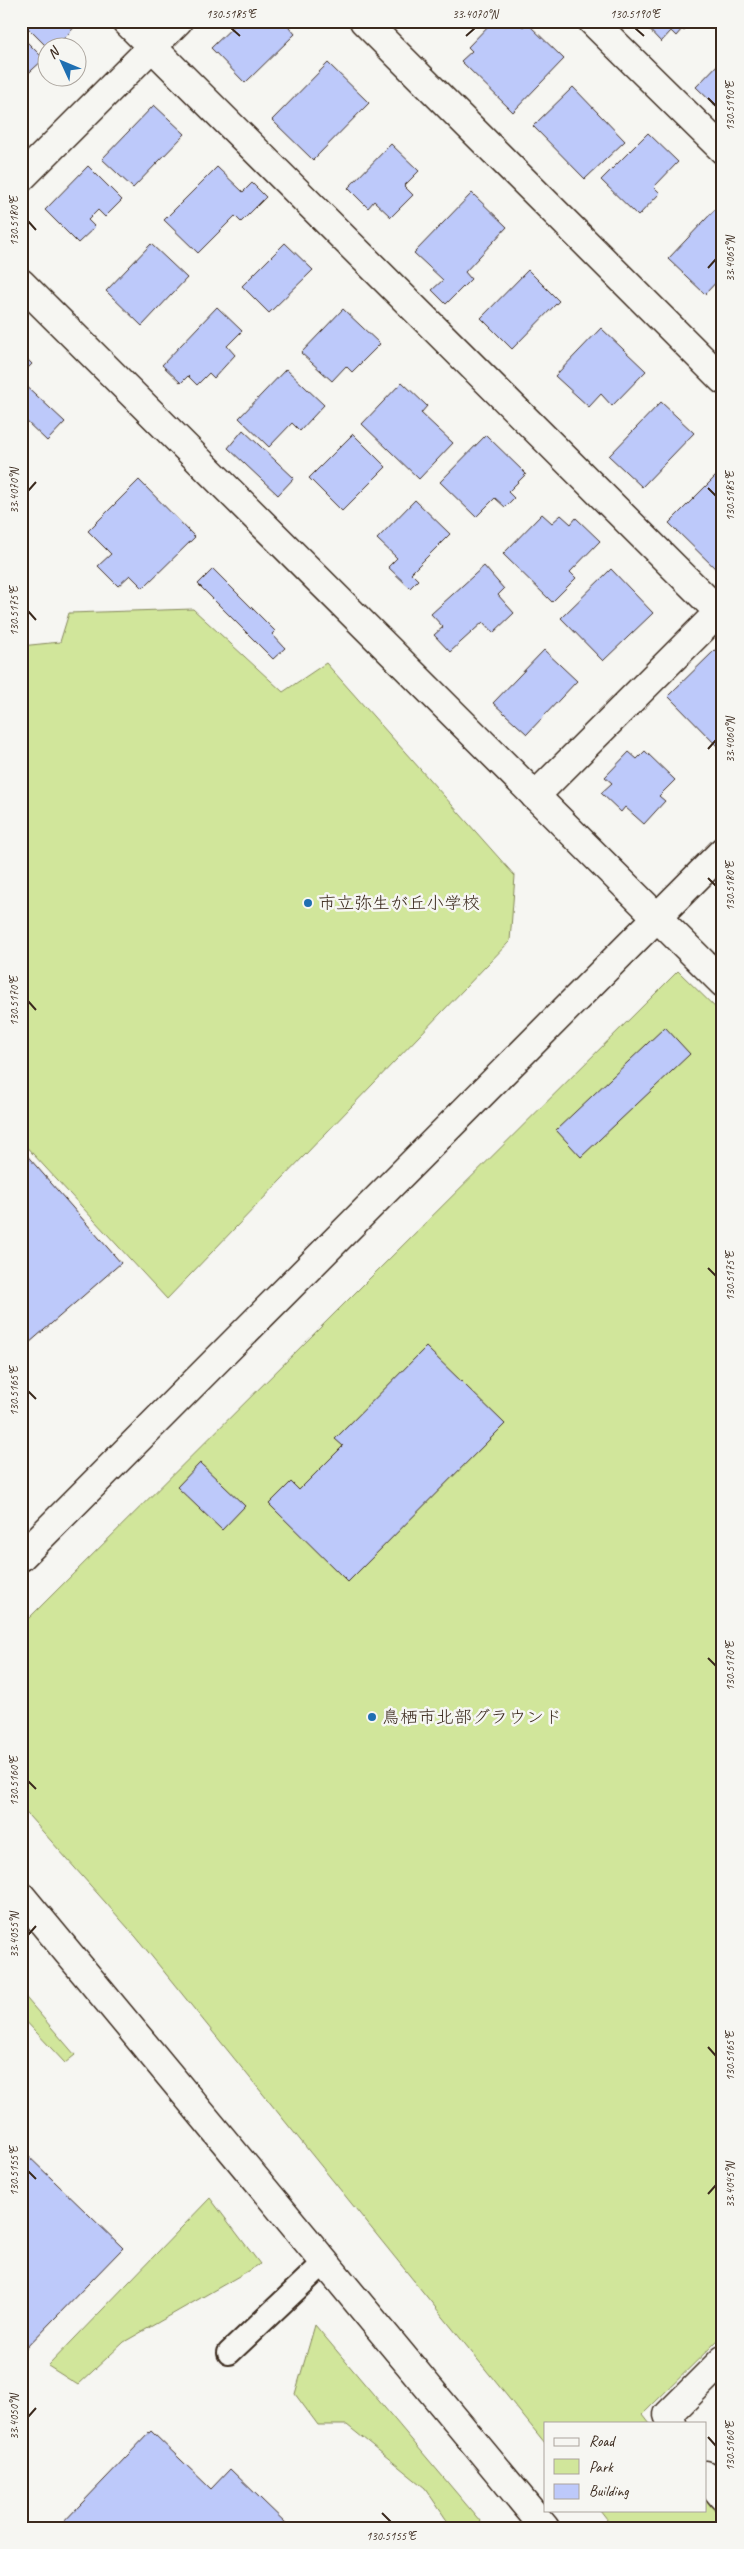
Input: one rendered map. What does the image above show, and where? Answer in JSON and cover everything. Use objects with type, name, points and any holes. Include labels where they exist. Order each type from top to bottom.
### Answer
[{"type":"street","points":[[126,21],[719,612],[535,796]]},
{"type":"street","points":[[21,178],[178,21]]},
{"type":"street","points":[[364,21],[723,380]]},
{"type":"street","points":[[592,21],[723,150]]},
{"type":"street","points":[[21,283],[723,983]]},
{"type":"street","points":[[21,1557],[723,851]]},
{"type":"street","points":[[21,1896],[545,2528]]},
{"type":"street","points":[[672,2422],[668,2415],[723,2360]]},
{"type":"street","points":[[706,2477],[723,2497]]},
{"type":"lane","points":[[229,2353],[325,2262]]},
{"type":"green space","name":"市立弥生が丘小学校","points":[[193,609],[283,692],[326,663],[515,876],[510,941],[167,1299],[21,1141],[21,646],[60,642],[69,613]]},
{"type":"green space","name":"鳥栖市北部グラウンド","points":[[678,971],[723,1015],[723,2335],[643,2414],[649,2422],[544,2422],[544,2442],[136,1937],[21,1807],[21,1626]]},
{"type":"green space","points":[[21,1992],[75,2055],[65,2063],[21,2016]]},
{"type":"green space","points":[[210,2198],[260,2264],[124,2342],[78,2385],[48,2366]]},
{"type":"green space","points":[[315,2325],[486,2528],[452,2528],[425,2488],[347,2425],[318,2425],[295,2394]]},
{"type":"green space","points":[[706,2497],[723,2519],[723,2528],[614,2528],[602,2512],[706,2512]]},
{"type":"building","points":[[21,21],[80,21],[64,38],[38,38]]},
{"type":"building","points":[[239,21],[284,21],[295,34],[245,83],[211,48]]},
{"type":"building","points":[[493,21],[500,23],[502,21],[518,21],[523,27],[527,23],[564,59],[513,112],[461,61],[472,51],[468,47]]},
{"type":"building","points":[[694,21],[684,31],[682,29],[676,36],[671,31],[661,42],[642,22]]},
{"type":"building","points":[[21,36],[38,53],[38,64],[21,80]]},
{"type":"building","points":[[723,59],[723,113],[696,87]]},
{"type":"building","points":[[328,63],[369,103],[313,160],[272,120]]},
{"type":"building","points":[[573,87],[625,141],[585,179],[533,126]]},
{"type":"building","points":[[154,105],[185,134],[133,188],[102,159]]},
{"type":"building","points":[[648,133],[678,162],[654,187],[660,193],[638,216],[601,180]]},
{"type":"building","points":[[391,144],[419,171],[404,186],[413,195],[391,217],[374,201],[368,208],[348,188]]},
{"type":"building","points":[[88,166],[122,200],[105,217],[98,210],[88,220],[95,227],[78,243],[45,210]]},
{"type":"building","points":[[217,167],[243,192],[252,183],[266,197],[241,222],[235,216],[198,253],[164,220]]},
{"type":"building","points":[[472,193],[507,227],[465,272],[471,279],[446,304],[432,290],[443,280],[414,253]]},
{"type":"building","points":[[722,202],[723,275],[705,294],[668,259]]},
{"type":"building","points":[[285,243],[313,270],[269,313],[242,286]]},
{"type":"building","points":[[151,244],[187,278],[142,326],[106,291]]},
{"type":"building","points":[[528,270],[559,301],[512,349],[481,318]]},
{"type":"building","points":[[217,307],[242,331],[227,346],[235,355],[214,378],[209,373],[197,385],[188,376],[181,383],[162,365]]},
{"type":"building","points":[[343,309],[380,344],[352,372],[346,366],[332,381],[301,353]]},
{"type":"building","points":[[601,328],[646,371],[612,406],[601,394],[589,407],[555,376]]},
{"type":"building","points":[[21,353],[32,364],[21,375]]},
{"type":"building","points":[[286,369],[324,405],[300,431],[292,423],[269,447],[239,418]]},
{"type":"building","points":[[21,381],[65,422],[47,441],[25,420],[21,424]]},
{"type":"building","points":[[402,382],[427,406],[421,413],[453,443],[419,479],[362,424]]},
{"type":"building","points":[[661,402],[694,433],[642,487],[609,456]]},
{"type":"building","points":[[243,430],[294,478],[278,495],[228,448]]},
{"type":"building","points":[[353,434],[386,467],[342,511],[309,478]]},
{"type":"building","points":[[486,435],[526,474],[508,492],[514,498],[505,507],[495,498],[476,517],[440,482]]},
{"type":"building","points":[[723,469],[723,576],[669,523]]},
{"type":"building","points":[[139,480],[195,537],[143,588],[130,575],[118,586],[98,566],[111,554],[88,531]]},
{"type":"building","points":[[415,500],[450,534],[411,573],[418,580],[410,588],[388,567],[397,558],[377,539]]},
{"type":"building","points":[[542,514],[552,523],[561,515],[571,524],[576,518],[600,541],[570,572],[576,578],[552,602],[503,554]]},
{"type":"building","points":[[484,566],[504,589],[498,595],[514,613],[493,633],[483,622],[450,652],[434,635],[443,627],[431,614]]},
{"type":"building","points":[[213,569],[275,631],[272,634],[285,648],[273,659],[198,584]]},
{"type":"building","points":[[611,569],[653,613],[603,661],[561,618]]},
{"type":"building","points":[[718,647],[723,652],[723,746],[720,749],[668,696]]},
{"type":"building","points":[[544,650],[577,681],[527,734],[493,703]]},
{"type":"building","points":[[645,751],[675,780],[659,796],[665,801],[644,824],[625,807],[621,812],[601,793],[612,783],[605,777],[629,752],[637,759]]},
{"type":"building","points":[[665,1027],[690,1054],[581,1157],[556,1130]]},
{"type":"building","points":[[23,1151],[121,1263],[21,1350],[21,1153]]},
{"type":"building","points":[[426,1347],[505,1424],[348,1582],[269,1504],[291,1482],[299,1490],[343,1446],[335,1439]]},
{"type":"building","points":[[200,1463],[245,1506],[222,1530],[177,1487]]},
{"type":"building","points":[[21,2149],[123,2248],[21,2353]]},
{"type":"building","points":[[151,2431],[211,2489],[230,2469],[291,2528],[58,2528]]},
{"type":"place","name":"市立弥生が丘小学校","points":[[308,903]]},
{"type":"place","name":"鳥栖市北部グラウンド","points":[[372,1717]]}]
